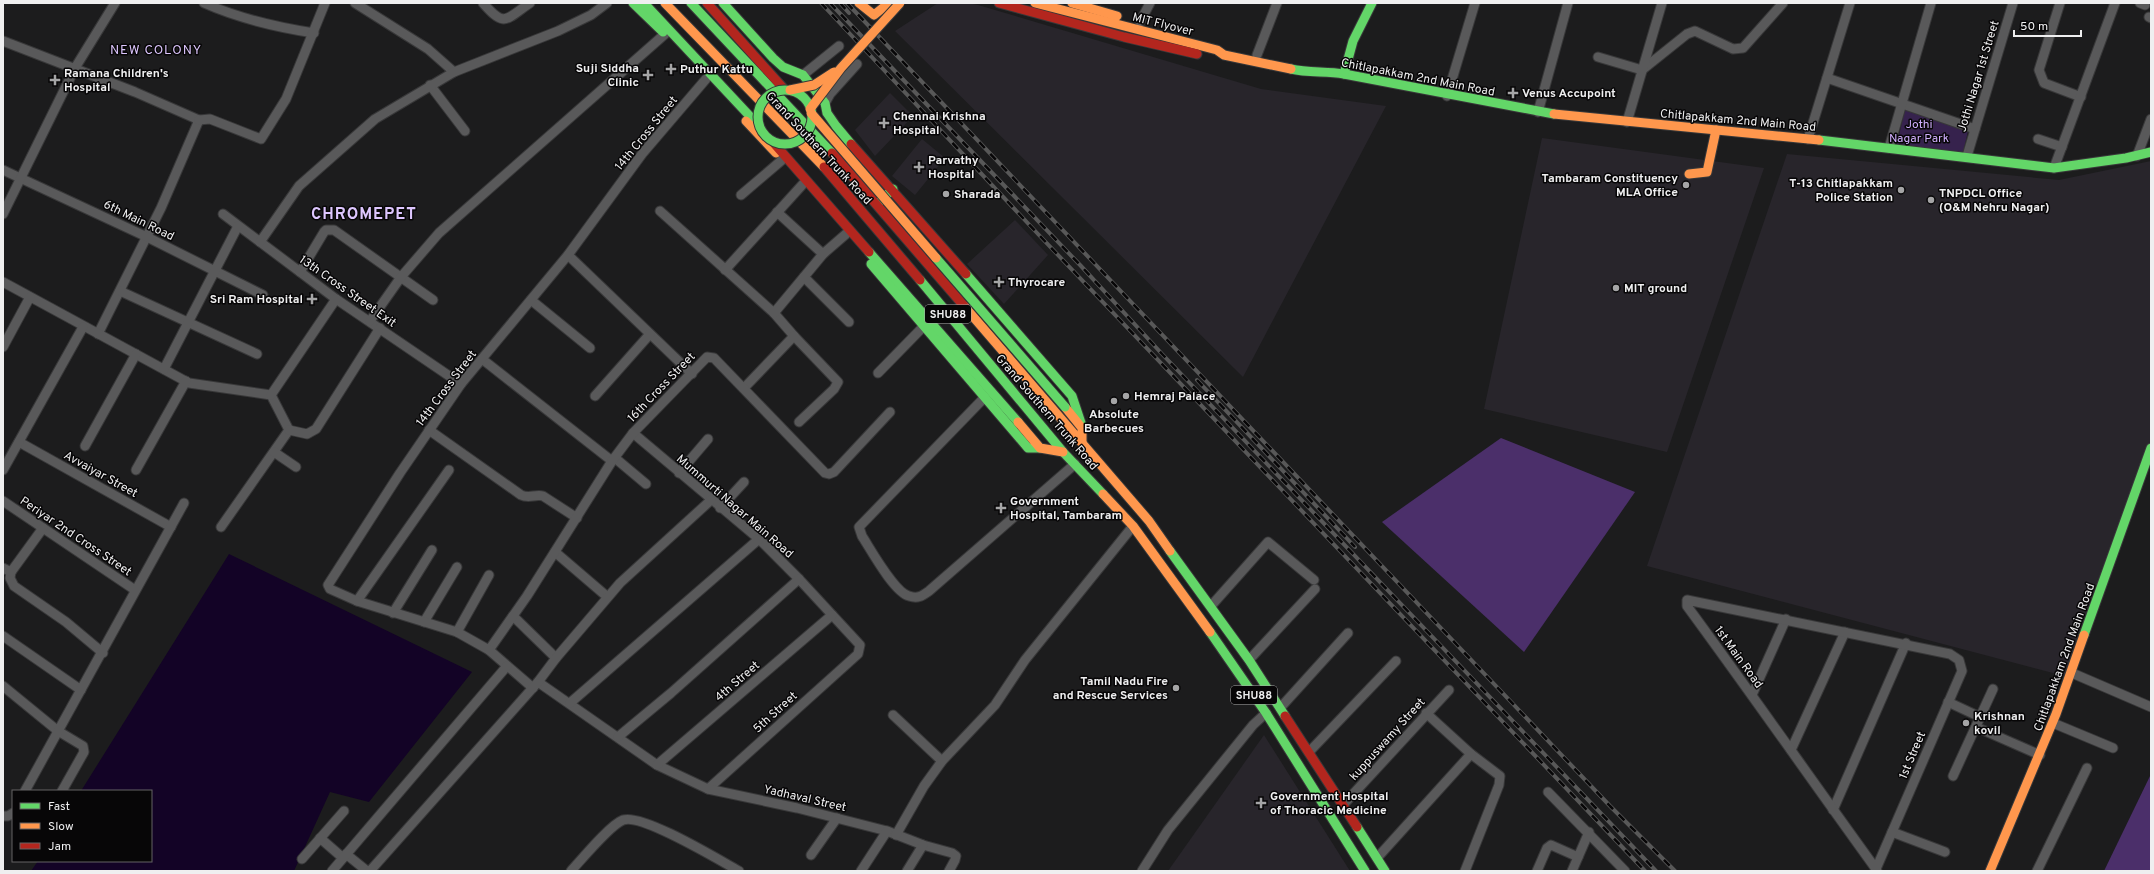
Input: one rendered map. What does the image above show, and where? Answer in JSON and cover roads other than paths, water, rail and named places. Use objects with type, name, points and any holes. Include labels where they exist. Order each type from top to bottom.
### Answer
[{"type":"main road","points":[[633,3],[665,34],[782,160],[923,327],[1028,448],[1040,448],[1063,452]]},
{"type":"main road","points":[[644,3],[759,126],[766,137],[788,144],[803,136],[811,122],[811,111],[841,68],[900,3]]},
{"type":"main road","name":"Grand Southern Trunk Road","points":[[665,3],[833,176],[1063,452],[1133,526],[1204,623],[1266,713],[1365,871]]},
{"type":"main road","name":"Grand Southern Trunk Road","points":[[691,3],[845,167],[1149,521],[1211,606],[1281,707],[1385,871]]},
{"type":"main road","points":[[707,3],[787,90],[803,97],[811,111],[1082,428]]},
{"type":"main road","points":[[723,3],[772,58],[783,67],[803,75],[825,103],[827,113],[836,126],[893,189],[933,230],[1072,396],[1082,428],[1082,442]]},
{"type":"main road","points":[[859,3],[874,15],[888,3]]},
{"type":"main road","points":[[999,3],[1177,50],[1211,57],[1219,50],[1257,54],[1307,64],[1323,71]]},
{"type":"main road","name":"MIT Flyover","points":[[1035,3],[1219,50]]},
{"type":"main road","points":[[1072,3],[1214,42],[1219,50],[1303,72],[1323,71]]},
{"type":"main road","points":[[1344,74],[1353,41],[1372,3]]},
{"type":"main road","points":[[759,126],[758,114],[762,101],[772,93],[814,85],[841,68]]},
{"type":"main road","name":"Chitlapakkam 2nd Main Road","points":[[1323,71],[1344,74],[1447,96],[1538,112],[1966,156],[2054,168],[2137,156],[2151,152]]},
{"type":"main road","points":[[1689,174],[1707,172],[1716,130]]},
{"type":"main road","points":[[772,140],[1040,448]]},
{"type":"main road","points":[[877,204],[893,189]]},
{"type":"main road","name":"Chitlapakkam 2nd Main Road","points":[[1990,871],[2053,723],[2151,448]]},
{"type":"street","points":[[3,214],[75,68],[115,3]]},
{"type":"street","points":[[204,3],[234,16],[282,28],[314,32]]},
{"type":"street","points":[[3,41],[75,68],[199,120],[210,119],[261,139],[286,99],[325,3]]},
{"type":"street","points":[[355,3],[428,49],[454,72]]},
{"type":"street","points":[[482,3],[498,19],[508,18],[530,3]]},
{"type":"street","points":[[260,242],[299,186],[375,119],[454,72],[558,31],[591,15],[607,3]]},
{"type":"street","points":[[1140,22],[1150,3]]},
{"type":"street","points":[[1257,54],[1277,3]]},
{"type":"street","points":[[1447,96],[1475,3]]},
{"type":"street","points":[[1538,112],[1568,3]]},
{"type":"street","points":[[1628,122],[1662,3]]},
{"type":"street","points":[[1642,70],[1687,34],[1695,31],[1733,49],[1743,48],[1783,3]]},
{"type":"street","points":[[1808,139],[1850,3]]},
{"type":"street","points":[[1889,148],[1931,3]]},
{"type":"street","name":"Jothi Nagar 1st Street","points":[[1966,156],[2013,3]]},
{"type":"street","points":[[2060,3],[2039,70],[2044,83],[2081,97]]},
{"type":"street","points":[[2054,168],[2115,3]]},
{"type":"street","points":[[370,321],[402,277],[439,233],[665,34]]},
{"type":"street","points":[[803,75],[839,46]]},
{"type":"street","points":[[1598,57],[1642,70]]},
{"type":"street","points":[[825,103],[830,94],[857,64]]},
{"type":"street","points":[[1827,78],[1975,129]]},
{"type":"street","name":"14th Cross Street","points":[[618,737],[570,703],[536,685],[507,666],[489,650],[457,632],[357,601],[330,589],[328,585],[329,581],[461,384],[568,255],[642,154],[706,79]]},
{"type":"street","points":[[430,86],[465,131]]},
{"type":"street","points":[[2137,156],[2151,119]]},
{"type":"street","points":[[98,334],[147,237],[199,120]]},
{"type":"street","points":[[2038,138],[2062,147]]},
{"type":"street","points":[[740,195],[782,160]]},
{"type":"street","name":"6th Main Road","points":[[3,170],[21,177],[147,237],[263,295]]},
{"type":"street","points":[[725,270],[803,184]]},
{"type":"street","points":[[660,211],[774,313],[838,382],[834,389],[799,422]]},
{"type":"street","points":[[777,212],[823,254]]},
{"type":"street","name":"13th Cross Street Exit","points":[[223,214],[336,299],[461,384]]},
{"type":"street","points":[[164,369],[238,226]]},
{"type":"street","points":[[300,272],[324,232],[330,229],[340,232],[433,300]]},
{"type":"street","points":[[774,313],[823,254],[846,234]]},
{"type":"street","points":[[568,255],[692,374]]},
{"type":"street","points":[[804,277],[849,322]]},
{"type":"street","points":[[3,282],[186,381],[271,395]]},
{"type":"street","points":[[120,290],[187,323],[257,354]]},
{"type":"street","points":[[3,347],[30,297]]},
{"type":"street","points":[[271,395],[336,299]]},
{"type":"street","points":[[531,300],[590,348]]},
{"type":"street","points":[[3,470],[84,327]]},
{"type":"street","points":[[878,373],[923,327]]},
{"type":"street","points":[[289,430],[307,434],[316,429],[380,328]]},
{"type":"street","points":[[595,396],[650,334]]},
{"type":"street","points":[[744,388],[794,336]]},
{"type":"street","points":[[85,446],[136,354]]},
{"type":"street","name":"16th Cross Street","points":[[489,650],[555,552],[613,459],[633,433],[692,374],[706,357],[712,357],[744,388],[825,473],[829,474],[834,472],[890,412]]},
{"type":"street","points":[[482,359],[646,484]]},
{"type":"street","points":[[136,470],[186,381]]},
{"type":"street","points":[[271,395],[289,430]]},
{"type":"street","points":[[984,398],[859,527],[862,536],[900,591],[915,597],[920,597],[929,591],[1075,464]]},
{"type":"street","points":[[221,527],[289,430]]},
{"type":"street","points":[[429,430],[521,495],[528,497],[543,496],[577,518]]},
{"type":"street","name":"Mummurti Nagar Main Road","points":[[633,433],[720,508],[759,539],[800,579],[860,645],[858,654]]},
{"type":"street","points":[[679,473],[708,439]]},
{"type":"street","name":"Avvaiyar Street","points":[[19,442],[171,527]]},
{"type":"street","points":[[274,452],[296,467]]},
{"type":"street","points":[[357,601],[448,470]]},
{"type":"street","points":[[720,508],[744,482]]},
{"type":"street","points":[[370,871],[536,685],[556,658],[620,584],[711,500]]},
{"type":"street","name":"Periyar 2nd Cross Street","points":[[3,501],[135,590]]},
{"type":"street","points":[[26,790],[103,653],[135,590],[184,503]]},
{"type":"street","points":[[896,835],[924,786],[942,761],[995,705],[1025,660],[1133,526]]},
{"type":"street","points":[[43,528],[7,570],[10,578],[14,586],[66,622],[103,653]]},
{"type":"street","points":[[570,703],[759,539]]},
{"type":"street","points":[[1211,606],[1268,542],[1314,580]]},
{"type":"street","points":[[393,613],[432,550]]},
{"type":"street","points":[[555,552],[604,594]]},
{"type":"street","points":[[424,622],[457,567]]},
{"type":"street","points":[[457,632],[488,574]]},
{"type":"street","points":[[618,737],[671,694],[800,579]]},
{"type":"street","points":[[1249,660],[1315,589]]},
{"type":"street","name":"1st Main Road","points":[[1786,619],[1692,599],[1689,599],[1686,602],[1687,606],[1876,870]]},
{"type":"street","name":"4th Street","points":[[657,765],[832,615]]},
{"type":"street","points":[[513,616],[556,658]]},
{"type":"street","points":[[1752,695],[1786,619],[1906,643],[1833,810]]},
{"type":"street","points":[[1281,707],[1348,632]]},
{"type":"street","points":[[1791,750],[1845,632]]},
{"type":"street","points":[[3,636],[81,690]]},
{"type":"street","name":"1st Street","points":[[1876,870],[1962,671],[1959,660],[1950,654],[1906,643]]},
{"type":"street","name":"5th Street","points":[[708,789],[858,654]]},
{"type":"street","points":[[1309,752],[1396,661]]},
{"type":"street","points":[[332,871],[507,666]]},
{"type":"street","points":[[2072,673],[2151,706]]},
{"type":"street","points":[[3,686],[58,731],[85,748],[63,790]]},
{"type":"street","points":[[1953,776],[1993,689]]},
{"type":"street","name":"kuppuswamy Street","points":[[1343,805],[1426,713],[1449,690]]},
{"type":"street","points":[[1948,702],[1980,717]]},
{"type":"street","points":[[1142,871],[1168,830],[1253,725],[1266,713]]},
{"type":"street","points":[[1426,713],[1471,754],[1498,774],[1500,780],[1465,871]]},
{"type":"street","points":[[893,715],[942,761]]},
{"type":"street","points":[[2053,723],[2113,748]]},
{"type":"street","points":[[1976,727],[2040,755]]},
{"type":"street","name":"Yadhaval Street","points":[[618,737],[657,765],[708,789],[888,831],[923,845],[952,853],[956,856],[948,871]]},
{"type":"street","points":[[1377,858],[1471,754]]},
{"type":"street","points":[[2037,871],[2087,768]]},
{"type":"street","points":[[1548,792],[1589,832],[1625,871]]},
{"type":"street","points":[[302,859],[344,811]]},
{"type":"street","points":[[811,855],[837,818]]},
{"type":"street","points":[[571,871],[616,824],[629,819],[638,820],[679,838],[739,871]]},
{"type":"street","points":[[861,871],[888,831]]},
{"type":"street","points":[[1572,871],[1589,832]]},
{"type":"street","points":[[1892,832],[1945,852]]},
{"type":"street","points":[[320,838],[367,871]]},
{"type":"street","points":[[907,871],[923,845]]},
{"type":"street","points":[[1537,871],[1547,848],[1551,845],[1578,857]]},
{"type":"railway","points":[[821,3],[1038,234],[1645,871]]},
{"type":"railway","points":[[830,3],[1081,266],[1163,355],[1656,871]]},
{"type":"railway","points":[[840,3],[849,13]]},
{"type":"railway","points":[[847,3],[1610,806],[1675,871]]},
{"type":"railway","points":[[1197,380],[1355,547]]},
{"type":"place","name":"Puthur Kattu","points":[[671,69]]},
{"type":"place","name":"Suji Siddha Clinic","points":[[648,75]]},
{"type":"place","name":"Ramana Children's Hospital","points":[[55,80]]},
{"type":"place","name":"Venus Accupoint","points":[[1513,93]]},
{"type":"place","name":"Chennai Krishna Hospital","points":[[884,123]]},
{"type":"place","name":"Parvathy Hospital","points":[[919,167]]},
{"type":"place","name":"Tambaram Constituency MLA Office","points":[[1686,185]]},
{"type":"place","name":"T-13 Chitlapakkam Police Station","points":[[1901,190]]},
{"type":"place","name":"Sharada","points":[[946,194]]},
{"type":"place","name":"TNPDCL Office (O&M Nehru Nagar)","points":[[1931,200]]},
{"type":"place","name":"Thyrocare","points":[[999,282]]},
{"type":"place","name":"MIT ground","points":[[1616,288]]},
{"type":"place","name":"Sri Ram Hospital","points":[[312,299]]},
{"type":"place","name":"Hemraj Palace","points":[[1126,396]]},
{"type":"place","name":"Absolute Barbecues","points":[[1114,401]]},
{"type":"place","name":"Government Hospital, Tambaram","points":[[1001,508]]},
{"type":"place","name":"Tamil Nadu Fire and Rescue Services","points":[[1176,688]]},
{"type":"place","name":"Krishnan kovil","points":[[1966,723]]},
{"type":"place","name":"Government Hospital of Thoracic Medicine","points":[[1261,803]]},
{"type":"district","name":"NEW COLONY","points":[[156,49]]},
{"type":"district","name":"CHROMEPET","points":[[364,213]]},
{"type":"park label","name":"Jothi Nagar Park","points":[[1919,131]]}]
